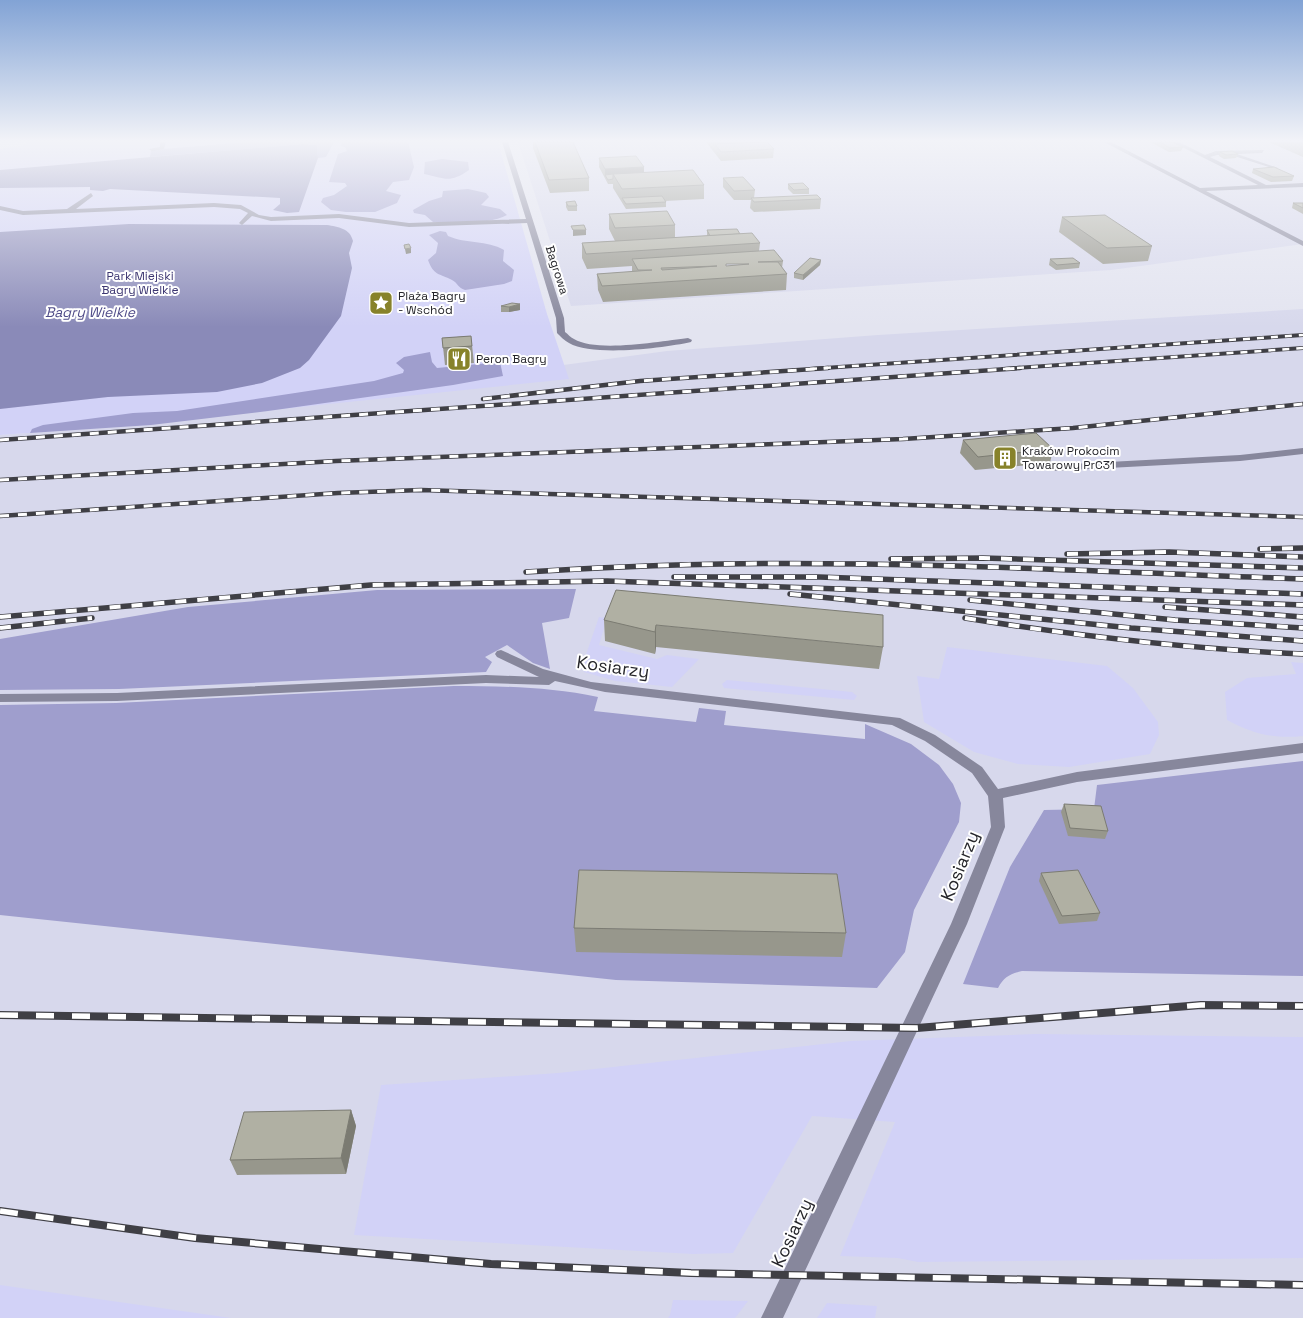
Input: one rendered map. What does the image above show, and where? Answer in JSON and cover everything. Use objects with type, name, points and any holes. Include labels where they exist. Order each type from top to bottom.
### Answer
[{"type":"street","points":[[69,211],[80,204]]},
{"type":"street","name":"Bagrowa","points":[[524,204],[560,318],[558,327],[563,335],[578,345],[586,347],[614,347],[688,340]]},
{"type":"street","points":[[1224,204],[1303,244]]},
{"type":"street","points":[[0,208],[23,213],[214,205],[241,207],[257,216],[271,219],[339,216],[409,225],[529,221]]},
{"type":"street","points":[[242,223],[252,213]]},
{"type":"street","points":[[1052,468],[1240,458],[1303,451]]},
{"type":"street","name":"Kosiarzy","points":[[501,654],[527,669],[564,681],[895,721],[930,738],[977,770],[995,795],[998,827],[959,924],[772,1318]]},
{"type":"street","points":[[6,698],[117,697],[486,679],[564,681]]},
{"type":"street","points":[[995,795],[1077,777],[1303,748]]},
{"type":"shaded area","points":[[323,204],[396,204],[375,212],[331,210]]},
{"type":"shaded area","points":[[425,204],[482,204],[481,205],[500,209],[507,215],[482,222],[433,222],[425,215],[414,213],[413,210]]},
{"type":"shaded area","points":[[538,204],[1303,204],[1303,244],[1111,270],[571,306]]},
{"type":"shaded area","points":[[440,231],[446,232],[448,236],[491,245],[504,250],[503,261],[514,270],[512,281],[465,290],[452,280],[437,273],[432,269],[428,260],[436,253],[438,243],[429,235]]},
{"type":"shaded area","points":[[1303,309],[1303,1318],[0,1318],[0,435],[98,428],[667,351],[878,335]]},
{"type":"shaded area","points":[[430,352],[432,362],[437,368],[500,362],[503,376],[453,385],[268,411],[151,425],[30,433],[32,429],[43,425],[133,413],[177,411],[374,381],[403,373],[404,370],[396,363],[404,357]]},
{"type":"shaded area","points":[[576,589],[569,618],[542,623],[550,669],[533,663],[507,645],[485,657],[492,662],[486,672],[119,689],[0,690],[0,639],[188,607],[377,590]]},
{"type":"shaded area","points":[[454,686],[490,686],[562,691],[598,697],[594,711],[696,722],[699,708],[726,711],[724,725],[865,739],[865,724],[911,744],[939,765],[953,784],[961,803],[959,822],[914,910],[905,952],[877,988],[616,980],[0,915],[0,705],[116,703]]},
{"type":"shaded area","points":[[1303,761],[1303,976],[1022,971],[1008,976],[998,988],[963,984],[1010,867],[1044,810],[1094,809],[1097,785]]},
{"type":"green space","name":"Park Miejski Bagry Wielkie","points":[[0,204],[516,204],[547,314],[569,379],[98,428],[0,435]]},
{"type":"green space","points":[[599,617],[607,618],[599,645],[657,659],[667,655],[699,659],[672,687],[615,681],[584,672],[582,666]]},
{"type":"green space","points":[[947,647],[1107,666],[1133,688],[1158,722],[1159,735],[1150,754],[1069,767],[1018,764],[974,752],[924,722],[917,676],[939,679]]},
{"type":"green space","points":[[1291,662],[1303,663],[1303,736],[1273,736],[1246,729],[1227,720],[1225,692],[1247,678],[1296,674]]},
{"type":"green space","points":[[727,680],[852,692],[857,696],[854,700],[724,688],[722,684]]},
{"type":"green space","points":[[1036,1034],[1303,1037],[1303,1258],[918,1262],[898,1258],[840,1256],[895,1122],[812,1116],[733,1253],[693,1254],[354,1235],[381,1085],[558,1073],[851,1041]]},
{"type":"green space","points":[[0,1285],[231,1318],[0,1318]]},
{"type":"green space","points":[[673,1300],[748,1301],[735,1318],[668,1318]]},
{"type":"green space","points":[[827,1303],[877,1306],[875,1318],[817,1318]]},
{"type":"water","points":[[280,204],[302,204],[299,212],[287,213],[273,210]]},
{"type":"water","name":"Bagry Wielkie","points":[[129,224],[327,225],[343,229],[349,233],[353,241],[349,253],[352,268],[341,316],[309,360],[300,368],[262,383],[217,392],[108,397],[0,409],[0,232]]},
{"type":"building","points":[[567,204],[576,204],[577,206],[568,206]]},
{"type":"building","points":[[1294,204],[1303,204],[1303,208]]},
{"type":"building","points":[[667,211],[675,225],[615,228],[609,214]]},
{"type":"building","points":[[1105,215],[1152,246],[1107,248],[1062,217]]},
{"type":"building","points":[[584,225],[586,230],[573,230],[571,226]]},
{"type":"building","points":[[737,229],[740,234],[710,236],[707,230]]},
{"type":"building","points":[[752,233],[760,243],[586,254],[582,243]]},
{"type":"building","points":[[409,244],[411,248],[405,249],[404,245]]},
{"type":"building","points":[[774,250],[783,261],[758,262],[778,262],[787,274],[602,286],[597,274],[652,270],[638,270],[632,259]],"holes":[[[726,264],[749,264],[726,266]],[[717,266],[662,270],[661,268]]]},
{"type":"building","points":[[810,258],[821,260],[803,275],[794,273]]},
{"type":"building","points":[[1073,258],[1080,263],[1057,265],[1050,259]]},
{"type":"building","points":[[512,303],[520,304],[509,307],[501,306]]},
{"type":"building","points":[[471,336],[472,346],[443,348],[442,338]]},
{"type":"building","points":[[1036,433],[1053,449],[978,457],[963,440]]},
{"type":"building","points":[[616,590],[883,615],[883,647],[656,625],[655,632],[604,620]]},
{"type":"building","points":[[1064,804],[1101,806],[1108,831],[1070,828]]},
{"type":"building","points":[[579,870],[837,874],[846,933],[574,928]]},
{"type":"building","points":[[1078,870],[1100,913],[1062,916],[1041,873]]},
{"type":"building","points":[[351,1110],[341,1158],[230,1160],[244,1112]]},
{"type":"railway","points":[[810,369],[1303,335]]},
{"type":"railway","points":[[1003,369],[1303,348]]},
{"type":"railway","points":[[483,399],[640,381],[828,368]]},
{"type":"railway","points":[[0,440],[1020,368]]},
{"type":"railway","points":[[0,480],[336,461],[903,439],[1073,428],[1303,404]]},
{"type":"railway","points":[[0,516],[338,493],[421,490],[1303,517]]},
{"type":"railway","points":[[1260,549],[1303,548]]},
{"type":"railway","points":[[1067,554],[1169,552],[1303,557]]},
{"type":"railway","points":[[891,559],[983,558],[1303,568]]},
{"type":"railway","points":[[526,572],[697,564],[794,563],[1012,568],[1303,579]]},
{"type":"railway","points":[[674,577],[819,577],[1303,594]]},
{"type":"railway","points":[[0,617],[371,585],[607,581],[1303,605]]},
{"type":"railway","points":[[790,594],[1131,628],[1303,641]]},
{"type":"railway","points":[[970,600],[1175,620],[1303,628]]},
{"type":"railway","points":[[1165,607],[1303,617]]},
{"type":"railway","points":[[0,628],[92,618]]},
{"type":"railway","points":[[965,618],[1133,641],[1303,654]]},
{"type":"railway","points":[[0,1015],[917,1028],[1201,1005],[1303,1006]]},
{"type":"railway","points":[[0,1211],[195,1238],[491,1264],[691,1273],[1303,1285]]},
{"type":"place","name":"Plaża Bagry - Wschód","points":[[381,303]]},
{"type":"place","name":"Peron Bagry","points":[[459,359]]},
{"type":"place","name":"Kraków Prokocim Towarowy PrC31","points":[[1005,458]]}]
